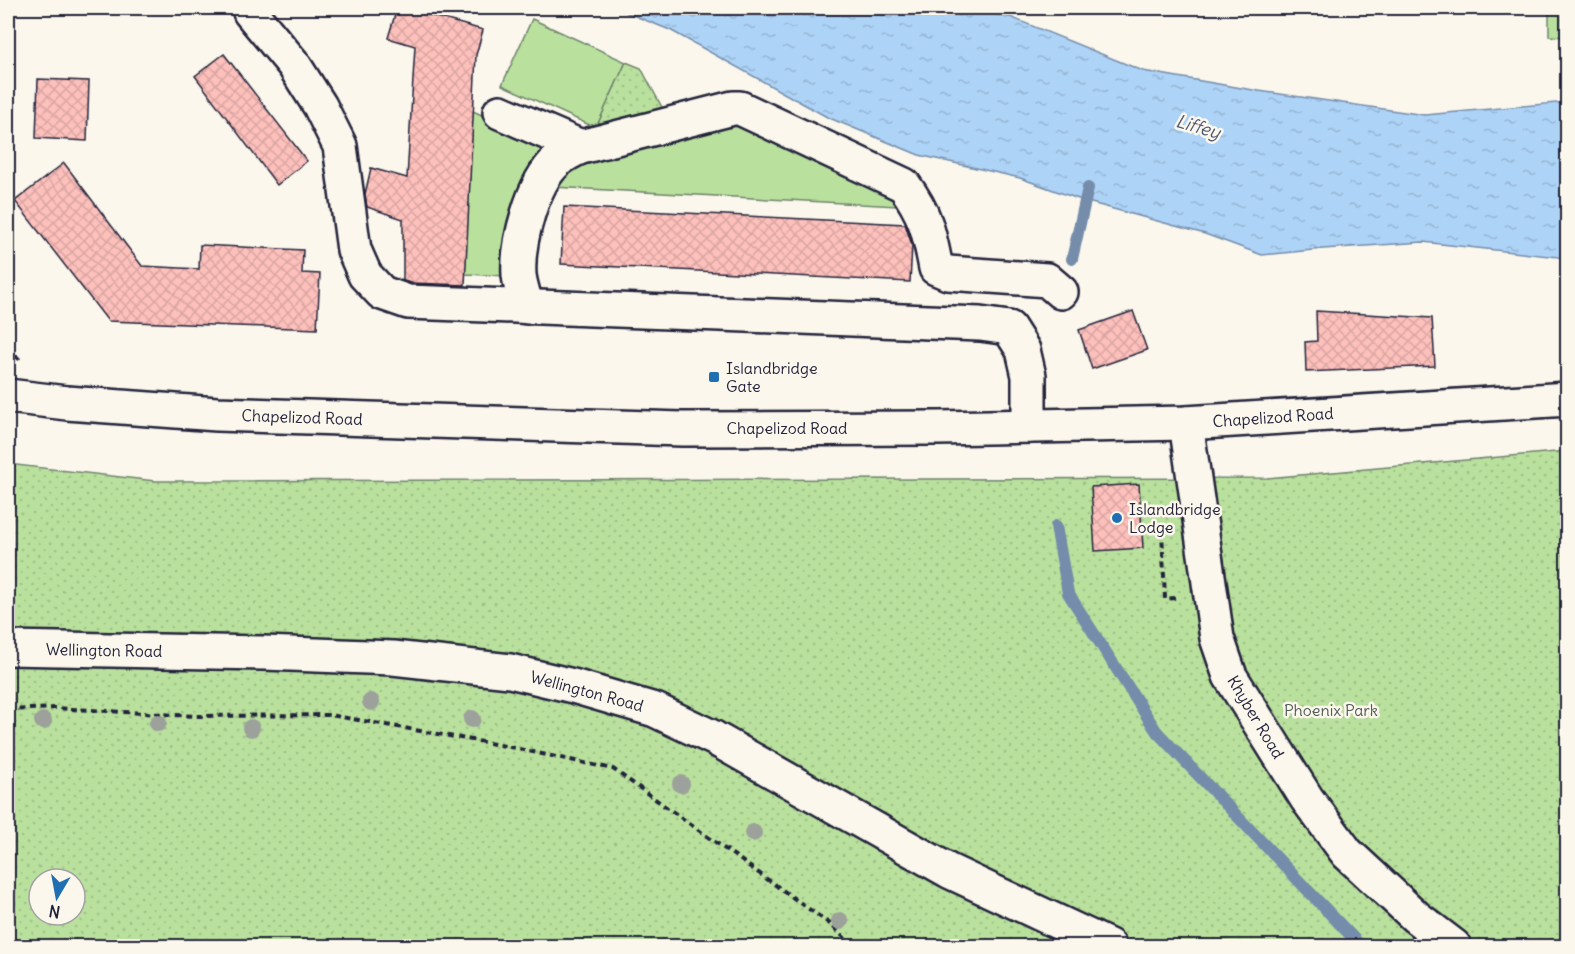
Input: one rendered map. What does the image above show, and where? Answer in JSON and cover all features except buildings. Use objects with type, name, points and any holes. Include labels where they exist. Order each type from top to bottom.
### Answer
[{"type":"street","points":[[250,12],[294,64],[320,106],[340,146],[354,250],[365,275],[382,293],[408,302],[980,324],[1009,328],[1023,350],[1029,376],[1029,426]]},
{"type":"street","points":[[527,307],[519,277],[519,247],[523,229],[546,173],[556,162],[581,147],[688,118],[740,108],[904,185],[919,206],[929,229],[936,268],[948,273],[1047,280],[1061,292]]},
{"type":"street","points":[[500,112],[581,147]]},
{"type":"street","name":"Chapelizod Road","points":[[8,396],[67,403],[217,414],[646,428],[1186,423],[1568,399]]},
{"type":"street","name":"Khyber Road","points":[[1186,423],[1217,638],[1230,676],[1307,799],[1347,853],[1416,917],[1454,946]]},
{"type":"street","name":"Wellington Road","points":[[8,648],[393,658],[510,670],[573,686],[655,710],[714,738],[949,871],[1109,946]]},
{"type":"path","points":[[8,710],[56,708],[195,716],[330,715],[500,745],[613,769],[830,924],[854,946]]},
{"type":"green space","points":[[1549,8],[1567,8],[1567,37],[1549,36]]},
{"type":"green space","points":[[532,19],[626,62],[596,128],[502,85]]},
{"type":"green space","points":[[626,62],[641,68],[665,113],[596,128]]},
{"type":"green space","points":[[473,111],[541,142],[550,150],[508,276],[465,274]]},
{"type":"green space","points":[[738,113],[889,187],[897,206],[553,187],[555,172]]},
{"type":"green space","name":"Phoenix Park","points":[[1567,451],[1567,946],[8,946],[8,464],[155,481],[1267,478]]},
{"type":"water","name":"Liffey","points":[[615,8],[988,8],[1143,71],[1259,91],[1425,115],[1567,102],[1567,258],[1423,242],[1262,255],[1205,234],[1084,201],[1020,178],[919,155],[827,117],[670,30]]},
{"type":"waterway","points":[[1072,259],[1088,188]]},
{"type":"waterway","points":[[1056,526],[1068,593],[1157,732],[1359,944]]},
{"type":"place","name":"Islandbridge Gate","points":[[714,377]]},
{"type":"place","name":"Islandbridge Lodge","points":[[1117,518]]}]
